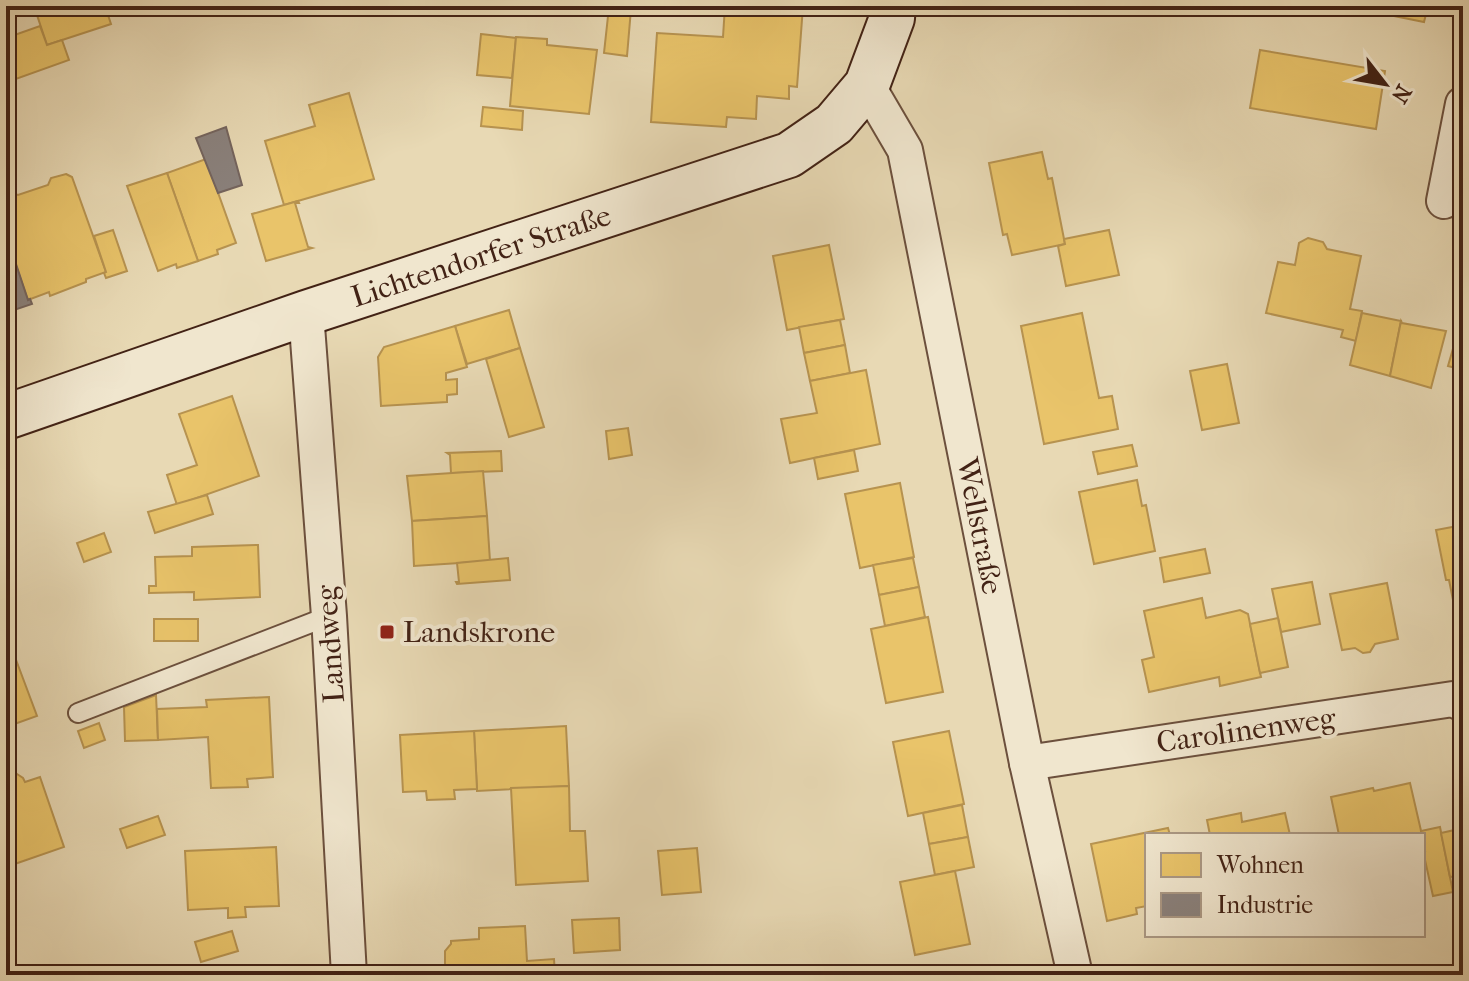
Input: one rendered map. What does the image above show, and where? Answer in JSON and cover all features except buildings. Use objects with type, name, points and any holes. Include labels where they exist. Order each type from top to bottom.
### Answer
[{"type":"street","name":"Lichtendorfer Straße","points":[[6,417],[306,313],[789,155],[834,124],[867,85],[892,12]]},
{"type":"street","name":"Wellstraße","points":[[867,85],[905,150],[1027,763],[1075,975]]},
{"type":"street","points":[[1444,201],[1463,104]]},
{"type":"street","name":"Landweg","points":[[306,313],[329,616],[349,975]]},
{"type":"street","name":"Carolinenweg","points":[[1027,763],[1453,699],[1463,704]]},
{"type":"lane","points":[[78,713],[329,616]]},
{"type":"place","name":"Landskrone","points":[[387,632]]}]
